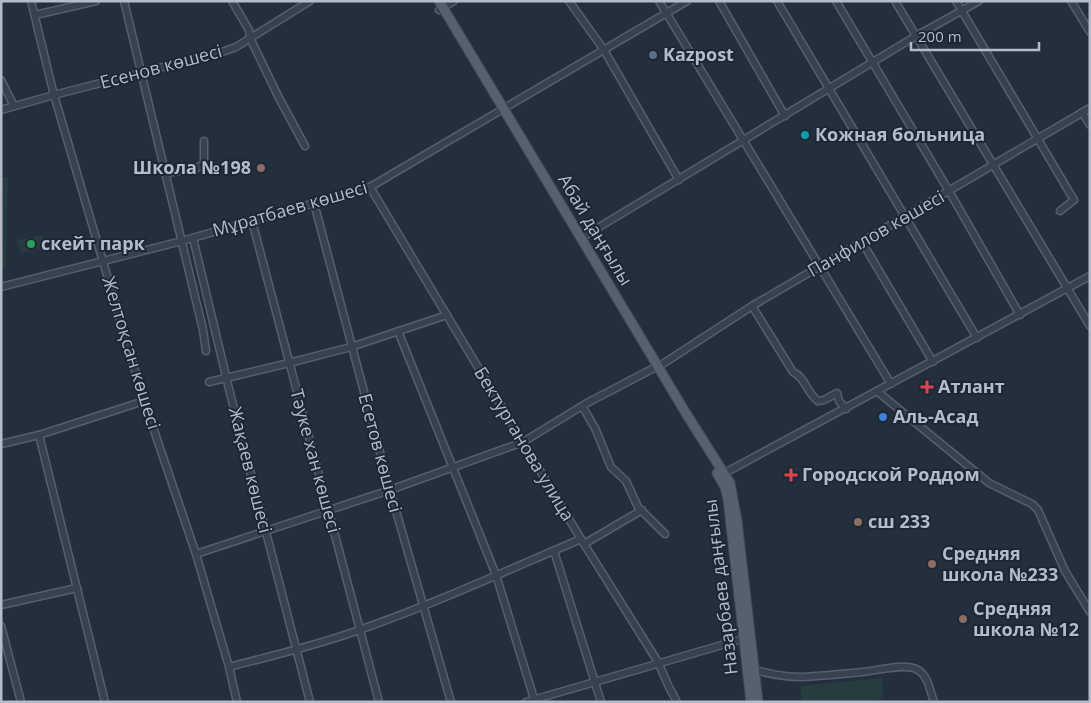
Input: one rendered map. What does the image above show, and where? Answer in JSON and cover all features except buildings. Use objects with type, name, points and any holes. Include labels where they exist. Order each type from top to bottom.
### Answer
[{"type":"main road","name":"Абай даңғылы","points":[[434,1],[440,6],[656,367]]},
{"type":"main road","name":"Абай даңғылы","points":[[502,110],[581,238],[656,367]]},
{"type":"main road","name":"Назарбаев даңғылы","points":[[656,367],[721,475],[725,487],[747,637],[751,702]]},
{"type":"main road","name":"Назарбаев даңғылы","points":[[747,637],[755,670],[758,702]]},
{"type":"street","name":"Желтоқсан көшесі","points":[[31,1],[54,95],[144,401],[196,554],[229,667],[237,702]]},
{"type":"street","points":[[35,15],[96,1]]},
{"type":"street","points":[[124,1],[203,330],[206,351]]},
{"type":"street","points":[[232,1],[249,30],[250,38],[276,90],[278,98],[305,146]]},
{"type":"street","name":"Есенов көшесі","points":[[1,110],[225,51],[310,1]]},
{"type":"street","points":[[440,6],[454,1]]},
{"type":"street","points":[[569,1],[604,50],[679,180]]},
{"type":"street","points":[[659,1],[891,384]]},
{"type":"street","name":"Мұратбаев көшесі","points":[[1,287],[194,238],[370,187],[686,1]]},
{"type":"street","points":[[719,1],[784,116]]},
{"type":"street","points":[[777,1],[978,338]]},
{"type":"street","points":[[836,1],[1020,315]]},
{"type":"street","points":[[895,1],[1090,326]]},
{"type":"street","points":[[956,1],[1074,200],[1060,211]]},
{"type":"street","points":[[581,238],[916,36],[979,1]]},
{"type":"street","points":[[1072,1],[1090,32]]},
{"type":"street","points":[[1,80],[14,106]]},
{"type":"street","name":"Панфилов көшесі","points":[[196,554],[390,490],[523,442],[582,406],[656,367],[752,306],[1090,108]]},
{"type":"street","points":[[1082,112],[1090,125]]},
{"type":"street","points":[[165,173],[194,169],[204,164],[204,141]]},
{"type":"street","name":"Бектурганова улица","points":[[370,187],[582,541],[658,662],[668,687],[678,702]]},
{"type":"street","name":"Есетов көшесі","points":[[314,203],[390,490],[451,702]]},
{"type":"street","name":"Тәуке хан көшесі","points":[[252,221],[379,702]]},
{"type":"street","name":"Жақаев көшесі","points":[[194,238],[226,377],[310,702]]},
{"type":"street","points":[[862,242],[933,362]]},
{"type":"street","points":[[721,475],[1090,276]]},
{"type":"street","points":[[752,306],[793,372],[799,374],[813,397],[818,400],[824,400],[837,393],[839,400],[846,409]]},
{"type":"street","points":[[209,382],[351,347],[447,315]]},
{"type":"street","points":[[398,331],[496,575],[534,701]]},
{"type":"street","points":[[878,392],[990,483],[1032,504],[1038,510],[1065,571],[1090,612]]},
{"type":"street","points":[[1,444],[39,436],[144,401]]},
{"type":"street","points":[[582,406],[595,428],[611,467],[626,482],[642,510],[665,534]]},
{"type":"street","points":[[39,436],[105,702]]},
{"type":"street","points":[[229,667],[360,630],[582,541],[642,510]]},
{"type":"street","points":[[554,551],[601,702]]},
{"type":"street","points":[[1,605],[77,588]]},
{"type":"street","points":[[1,626],[21,702]]},
{"type":"street","points":[[526,702],[747,637]]},
{"type":"street","points":[[755,670],[779,676],[799,677],[906,667],[916,669],[923,675],[928,683],[934,702]]},
{"type":"green space","points":[[1,177],[8,177],[6,268],[1,268]]},
{"type":"green space","name":"скейт парк","points":[[42,235],[46,247],[21,253],[17,240]]},
{"type":"green space","points":[[882,678],[883,697],[875,702],[802,702],[800,686]]},
{"type":"place","name":"Kazpost","points":[[653,55]]},
{"type":"place","name":"Кожная больница","points":[[805,135]]},
{"type":"place","name":"Школа №198","points":[[261,168]]},
{"type":"place","name":"скейт парк","points":[[31,244]]},
{"type":"place","name":"Атлант","points":[[927,387]]},
{"type":"place","name":"Аль-Асад","points":[[883,417]]},
{"type":"place","name":"Городской Роддом","points":[[791,475]]},
{"type":"place","name":"сш 233","points":[[858,522]]},
{"type":"place","name":"Средняя школа №233","points":[[932,564]]},
{"type":"place","name":"Средняя школа №12","points":[[963,619]]}]
